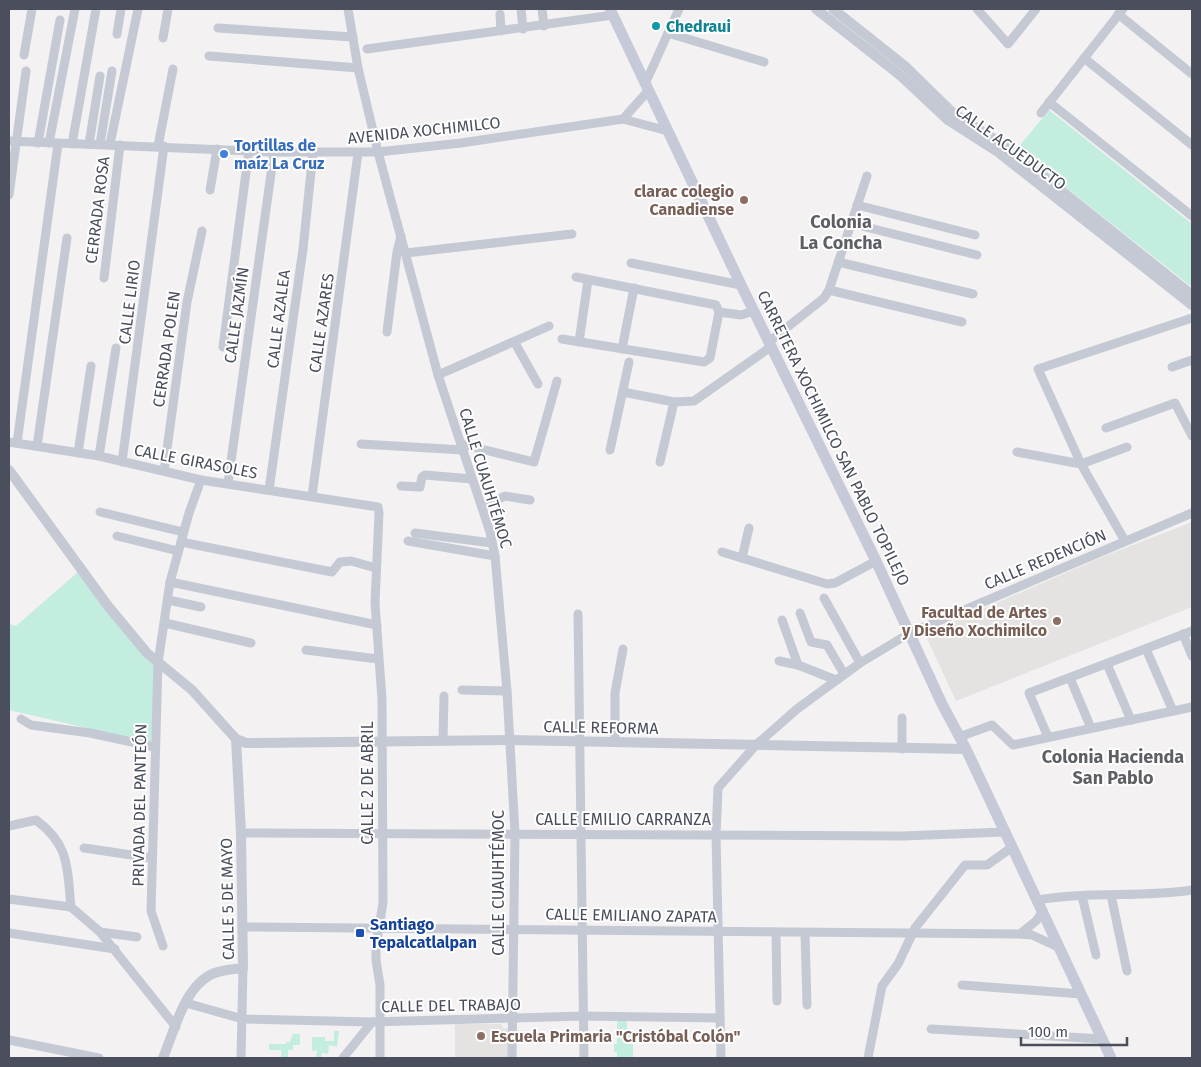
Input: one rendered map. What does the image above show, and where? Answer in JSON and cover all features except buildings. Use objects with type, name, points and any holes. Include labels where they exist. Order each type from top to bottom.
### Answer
[{"type":"main road","name":"CARRETERA XOCHIMILCO SAN PABLO TOPILEJO","points":[[611,12],[741,285],[876,561],[1112,1058]]},
{"type":"street","points":[[24,55],[32,9]]},
{"type":"street","points":[[13,443],[53,143],[76,9]]},
{"type":"street","points":[[72,144],[96,9]]},
{"type":"street","points":[[117,34],[121,9]]},
{"type":"street","name":"CERRADA ROSA","points":[[104,278],[115,144],[138,9]]},
{"type":"street","points":[[163,38],[168,9]]},
{"type":"street","name":"CALLE CUAUHTÉMOC","points":[[348,9],[358,68],[378,152],[438,375],[482,507],[495,556],[507,690],[515,834],[512,1058]]},
{"type":"street","points":[[521,9],[523,29]]},
{"type":"street","points":[[542,9],[544,26]]},
{"type":"street","points":[[668,131],[623,119],[646,88],[679,9]]},
{"type":"street","name":"CALLE ACUEDUCTO","points":[[816,9],[901,76],[948,120],[998,152],[1192,305]]},
{"type":"street","name":"CALLE ACUEDUCTO","points":[[833,9],[906,67],[953,113],[1004,145],[1192,295]]},
{"type":"street","points":[[978,9],[1008,44],[1036,9]]},
{"type":"street","points":[[367,49],[544,26],[611,12]]},
{"type":"street","points":[[1041,113],[1120,12],[1192,74]]},
{"type":"street","points":[[500,14],[502,31]]},
{"type":"street","points":[[38,143],[60,20]]},
{"type":"street","points":[[218,28],[353,37]]},
{"type":"street","points":[[668,32],[764,62]]},
{"type":"street","points":[[209,56],[358,68]]},
{"type":"street","points":[[1084,58],[1192,145]]},
{"type":"street","name":"CALLE LIRIO","points":[[122,462],[161,146],[173,70]]},
{"type":"street","points":[[9,195],[13,141],[26,71]]},
{"type":"street","points":[[100,144],[112,71]]},
{"type":"street","points":[[89,144],[100,76]]},
{"type":"street","points":[[1049,102],[1192,216]]},
{"type":"street","name":"AVENIDA XOCHIMILCO","points":[[13,141],[274,152],[358,153],[462,143],[623,119]]},
{"type":"street","points":[[210,190],[217,149]]},
{"type":"street","points":[[223,347],[249,150]]},
{"type":"street","name":"CALLE JAZMÍN","points":[[228,484],[274,152]]},
{"type":"street","name":"CALLE AZALEA","points":[[269,490],[303,248],[314,152]]},
{"type":"street","name":"CALLE AZARES","points":[[312,496],[358,153]]},
{"type":"street","points":[[623,392],[674,402],[694,401],[821,303],[829,290],[867,176]]},
{"type":"street","points":[[857,204],[975,235]]},
{"type":"street","points":[[850,223],[977,254]]},
{"type":"street","name":"CERRADA POLEN","points":[[164,471],[187,302],[202,231]]},
{"type":"street","points":[[406,254],[572,234]]},
{"type":"street","points":[[387,332],[397,252],[401,235]]},
{"type":"street","points":[[37,446],[67,238]]},
{"type":"street","points":[[838,262],[973,294]]},
{"type":"street","points":[[631,263],[741,285]]},
{"type":"street","points":[[562,338],[707,361],[710,358],[719,312],[716,305],[576,277]]},
{"type":"street","points":[[578,342],[588,280]]},
{"type":"street","points":[[622,349],[634,288]]},
{"type":"street","points":[[829,290],[962,322]]},
{"type":"street","points":[[719,312],[741,315],[754,311]]},
{"type":"street","points":[[1126,541],[1081,464],[1038,369],[1192,318]]},
{"type":"street","points":[[438,375],[515,343],[549,326]]},
{"type":"street","points":[[515,343],[538,384]]},
{"type":"street","points":[[99,456],[116,348]]},
{"type":"street","points":[[1172,367],[1192,360]]},
{"type":"street","points":[[610,450],[629,362]]},
{"type":"street","points":[[78,453],[91,366]]},
{"type":"street","points":[[361,444],[462,447],[534,462],[557,381]]},
{"type":"street","points":[[660,462],[674,402]]},
{"type":"street","points":[[1106,428],[1175,403],[1192,436]]},
{"type":"street","name":"CALLE GIRASOLES","points":[[13,443],[99,456],[201,480],[378,507]]},
{"type":"street","points":[[1017,452],[1081,464],[1127,447]]},
{"type":"street","points":[[401,486],[420,487],[422,477],[425,475],[472,479]]},
{"type":"street","points":[[11,476],[108,606],[158,663],[198,696],[236,740]]},
{"type":"street","name":"PRIVADA DEL PANTEÓN","points":[[164,946],[152,911],[158,663],[170,582],[182,537],[201,480]]},
{"type":"street","points":[[482,507],[505,496],[530,500]]},
{"type":"street","name":"CALLE 2 DE ABRIL","points":[[378,507],[376,568],[382,740],[383,903],[381,926],[376,946],[377,1022],[380,1058]]},
{"type":"street","points":[[100,512],[182,537],[332,572],[340,562],[351,560],[376,568]]},
{"type":"street","name":"CALLE REDENCIÓN","points":[[721,1058],[717,932],[716,835],[718,788],[756,746],[797,709],[860,663],[910,633],[1192,513]]},
{"type":"street","points":[[742,558],[749,528]]},
{"type":"street","points":[[415,533],[492,543]]},
{"type":"street","points":[[117,536],[178,551]]},
{"type":"street","points":[[408,541],[495,556]]},
{"type":"street","points":[[722,552],[827,584],[835,583],[876,561]]},
{"type":"street","points":[[170,582],[377,625]]},
{"type":"street","points":[[824,598],[860,663]]},
{"type":"street","points":[[168,600],[201,606]]},
{"type":"street","points":[[800,613],[811,642],[827,645],[844,674]]},
{"type":"street","points":[[578,614],[582,742],[584,1058]]},
{"type":"street","points":[[782,620],[798,665]]},
{"type":"street","points":[[165,623],[251,643]]},
{"type":"street","points":[[1048,737],[1030,693],[1192,631]]},
{"type":"street","points":[[1183,634],[1192,656]]},
{"type":"street","points":[[1146,649],[1173,711]]},
{"type":"street","points":[[306,650],[378,659]]},
{"type":"street","points":[[615,742],[615,693],[623,650]]},
{"type":"street","points":[[779,661],[798,665],[836,680]]},
{"type":"street","points":[[1107,664],[1131,720]]},
{"type":"street","points":[[1070,678],[1091,728]]},
{"type":"street","points":[[462,690],[507,690]]},
{"type":"street","points":[[443,740],[444,696]]},
{"type":"street","points":[[959,737],[992,725],[1013,745],[1192,707]]},
{"type":"street","points":[[902,718],[902,749]]},
{"type":"street","points":[[21,719],[31,725],[90,733],[155,746]]},
{"type":"street","name":"CALLE REFORMA","points":[[236,740],[246,743],[510,740],[966,749]]},
{"type":"street","name":"CALLE 5 DE MAYO","points":[[236,740],[243,927],[241,1058]]},
{"type":"street","points":[[9,826],[36,820],[55,838],[64,852],[71,906]]},
{"type":"street","name":"CALLE EMILIO CARRANZA","points":[[241,834],[902,836],[1004,832]]},
{"type":"street","points":[[84,848],[152,858]]},
{"type":"street","points":[[868,1058],[882,986],[898,964],[914,934],[915,928],[965,865],[988,865],[1011,848]]},
{"type":"street","points":[[1037,900],[1082,896],[1162,895],[1192,890]]},
{"type":"street","points":[[1111,895],[1127,971]]},
{"type":"street","points":[[1082,896],[1096,954]]},
{"type":"street","points":[[9,899],[71,906],[100,932],[176,1027]]},
{"type":"street","points":[[1020,934],[1036,921],[1043,911]]},
{"type":"street","name":"CALLE EMILIANO ZAPATA","points":[[243,927],[513,927],[717,932],[1020,934],[1032,935],[1058,947]]},
{"type":"street","points":[[100,932],[137,937]]},
{"type":"street","points":[[776,932],[777,1001]]},
{"type":"street","points":[[9,933],[115,950]]},
{"type":"street","points":[[805,933],[806,1005]]},
{"type":"street","points":[[163,1058],[186,1003],[197,985],[205,978],[225,970],[243,968]]},
{"type":"street","points":[[962,985],[1082,994]]},
{"type":"street","name":"CALLE DEL TRABAJO","points":[[186,1003],[243,1019],[377,1022],[583,1016],[720,1018]]},
{"type":"street","points":[[343,1058],[377,1022]]},
{"type":"street","points":[[931,1029],[1103,1038]]},
{"type":"street","points":[[9,1040],[99,1058]]},
{"type":"shaded area","name":"Facultad de Artes y Diseño Xochimilco","points":[[1192,522],[1192,607],[956,701],[925,634],[1102,557]]},
{"type":"shaded area","name":"Escuela Primaria \"Cristóbal Colón\"","points":[[455,1024],[501,1024],[503,1028],[508,1029],[508,1058],[455,1058]]},
{"type":"green space","points":[[1049,110],[1192,224],[1192,287],[1017,149]]},
{"type":"green space","points":[[78,572],[156,667],[151,743],[9,710],[9,624],[16,626]]},
{"type":"green space","points":[[627,1020],[627,1034],[633,1034],[633,1058],[617,1058],[617,1053],[614,1052],[614,1044],[617,1044],[617,1021]]},
{"type":"green space","points":[[334,1031],[339,1031],[337,1047],[329,1045],[328,1054],[322,1053],[321,1057],[316,1058],[317,1050],[312,1051],[312,1037],[325,1037],[325,1041],[334,1041]]},
{"type":"green space","points":[[293,1034],[300,1034],[300,1045],[293,1045],[293,1050],[288,1050],[288,1058],[281,1058],[281,1050],[269,1050],[269,1044],[286,1044],[286,1042],[290,1042]]},
{"type":"place","name":"Chedraui","points":[[656,26]]},
{"type":"place","name":"Tortillas de maíz La Cruz","points":[[224,154]]},
{"type":"place","name":"clarac colegio Canadiense","points":[[744,200]]},
{"type":"place","name":"Facultad de Artes y Diseño Xochimilco","points":[[1057,621]]},
{"type":"place","name":"Santiago Tepalcatlalpan","points":[[360,933]]},
{"type":"place","name":"Escuela Primaria \"Cristóbal Colón\"","points":[[481,1036]]},
{"type":"district","name":"Colonia La Concha","points":[[841,232]]},
{"type":"district","name":"Colonia Hacienda San Pablo","points":[[1113,768]]}]
